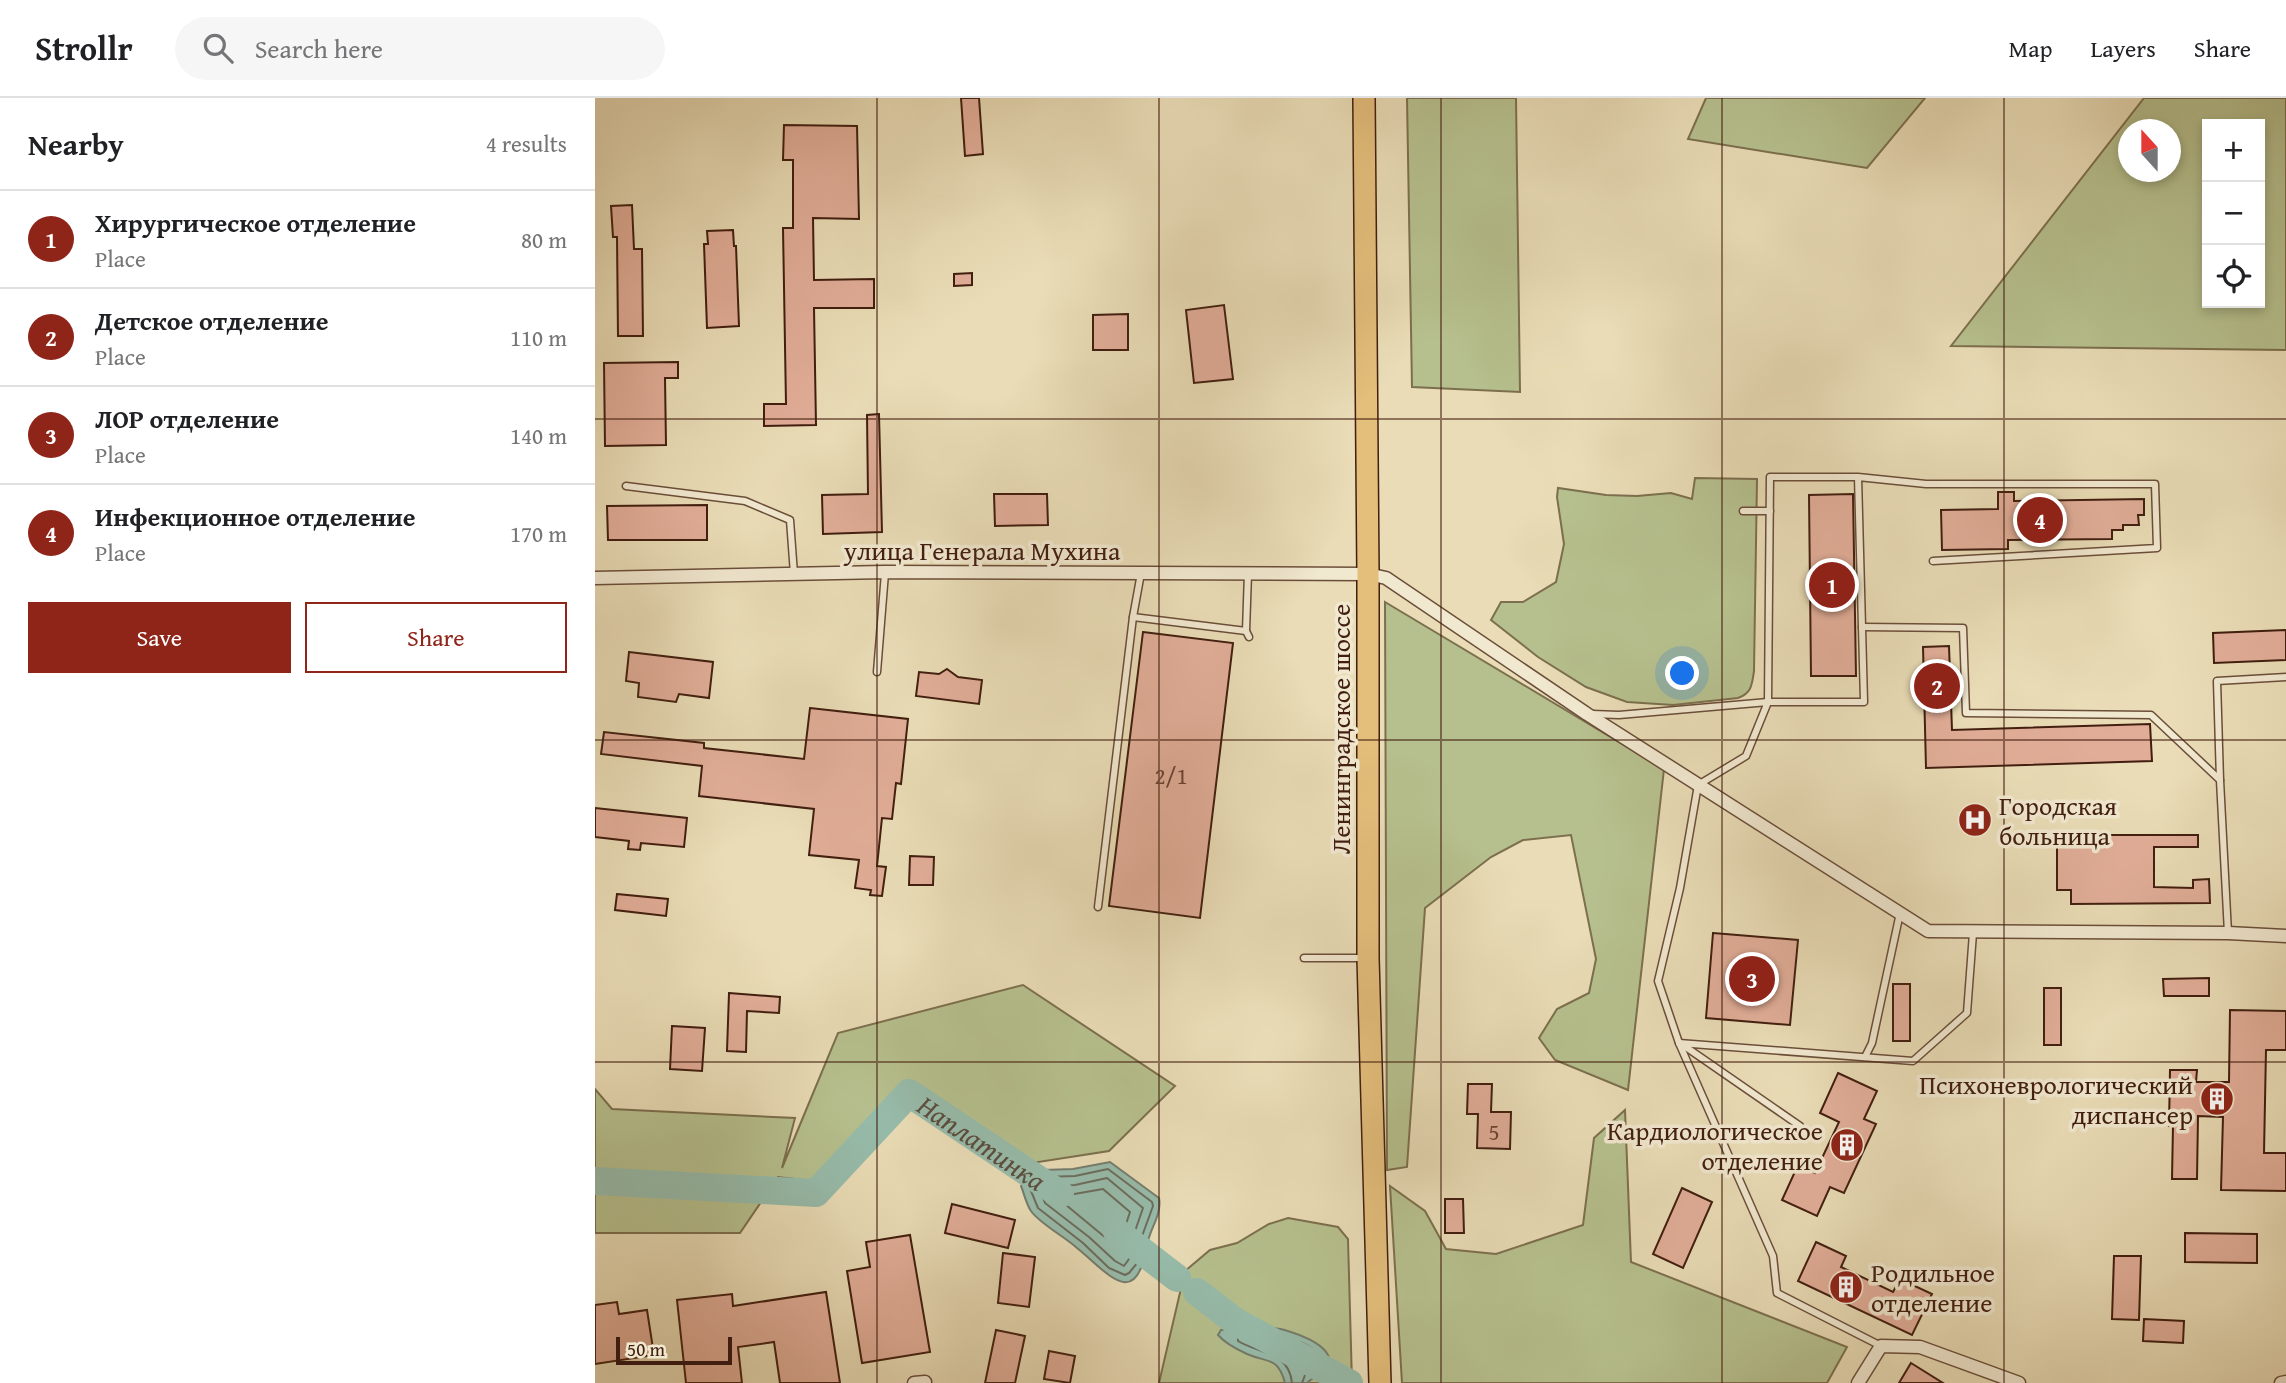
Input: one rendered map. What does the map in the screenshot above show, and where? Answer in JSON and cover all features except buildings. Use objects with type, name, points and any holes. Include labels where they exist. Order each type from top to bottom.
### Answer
[{"type":"main road","name":"Ленинградское шоссе","points":[[1364,98],[1368,958],[1380,1383]]},
{"type":"street","name":"улица Генерала Мухина","points":[[595,578],[885,572],[1248,573],[1368,575],[1387,578],[1587,714],[1928,931],[2228,933],[2286,936]]},
{"type":"street","points":[[1858,1383],[1881,1346],[1920,1347],[2019,1383]]},
{"type":"lane","points":[[1881,1346],[1777,1293],[1773,1256],[1679,1042],[1658,981],[1680,888],[1698,785],[1746,756],[1768,702],[1770,477],[1858,477],[1926,484],[2155,484],[2157,548],[1933,561]]},
{"type":"lane","points":[[1587,714],[1619,715],[1768,702],[1864,702],[1858,477]]},
{"type":"lane","points":[[626,486],[745,501],[790,520],[794,574]]},
{"type":"lane","points":[[1744,511],[1770,511]]},
{"type":"lane","points":[[877,672],[885,572]]},
{"type":"lane","points":[[1098,907],[1133,617],[1141,573]]},
{"type":"lane","points":[[1133,617],[1247,634],[1248,573]]},
{"type":"lane","points":[[1862,627],[1963,628],[1966,713],[2151,715],[2220,780]]},
{"type":"lane","points":[[2228,933],[2217,681],[2286,677]]},
{"type":"lane","points":[[1865,1057],[1872,1043],[1900,913]]},
{"type":"lane","points":[[1679,1042],[1913,1061],[1967,1013],[1973,933]]},
{"type":"lane","points":[[1304,958],[1368,958]]},
{"type":"lane","points":[[1679,1042],[1800,1126]]},
{"type":"shaded area","points":[[1407,98],[1516,98],[1520,392],[1412,387]]},
{"type":"shaded area","points":[[1706,98],[1925,98],[1867,168],[1688,139]]},
{"type":"shaded area","points":[[2144,98],[2286,98],[2286,350],[1951,346],[2118,131],[2118,182],[2181,182],[2181,119],[2128,119]]},
{"type":"shaded area","points":[[1695,478],[1757,479],[1754,671],[1751,688],[1746,694],[1738,698],[1673,705],[1627,702],[1586,687],[1538,657],[1491,620],[1501,602],[1523,602],[1556,582],[1564,544],[1558,488],[1606,495],[1671,493],[1692,499]]},
{"type":"shaded area","points":[[1385,602],[1664,769],[1628,1090],[1555,1060],[1539,1038],[1557,1009],[1589,993],[1596,959],[1571,835],[1523,840],[1491,857],[1425,908],[1407,1167],[1387,1170]]},
{"type":"shaded area","points":[[1023,985],[1175,1086],[1109,1151],[1032,1163],[915,1083],[812,1181],[778,1177],[740,1233],[595,1233],[595,1089],[612,1109],[795,1118],[782,1168],[838,1033]]},
{"type":"shaded area","points":[[1625,1110],[1631,1262],[1847,1347],[1827,1383],[1402,1383],[1390,1186],[1425,1211],[1446,1249],[1496,1254],[1583,1225],[1594,1138]]},
{"type":"shaded area","points":[[1288,1218],[1338,1227],[1348,1239],[1352,1383],[1159,1383],[1185,1271],[1210,1250],[1237,1243],[1269,1224]]},
{"type":"water","points":[[1110,1162],[1159,1198],[1159,1210],[1142,1265],[1136,1277],[1128,1282],[1110,1276],[1035,1216],[1021,1186],[1029,1174],[1043,1170],[1073,1169]]},
{"type":"water","points":[[1273,1328],[1300,1335],[1326,1352],[1328,1367],[1307,1383],[1285,1383],[1275,1364],[1239,1350],[1218,1335],[1221,1330]]},
{"type":"waterway","name":"Наплатинка","points":[[595,1181],[816,1193],[909,1093],[1060,1194]]},
{"type":"waterway","name":"Наплатинка","points":[[1117,1232],[1177,1278]]},
{"type":"waterway","name":"Наплатинка","points":[[1197,1292],[1236,1322],[1349,1383]]},
{"type":"place","name":"Инфекционное отделение","points":[[2040,520]]},
{"type":"place","name":"Хирургическое отделение","points":[[1832,585]]},
{"type":"place","name":"Детское отделение","points":[[1937,686]]},
{"type":"place","name":"Городская больница","points":[[1975,820]]},
{"type":"place","name":"ЛОР отделение","points":[[1752,979]]},
{"type":"place","name":"Психоневрологический диспансер","points":[[2217,1099]]},
{"type":"place","name":"Кардиологическое отделение","points":[[1847,1145]]},
{"type":"place","name":"Родильное отделение","points":[[1846,1287]]}]
